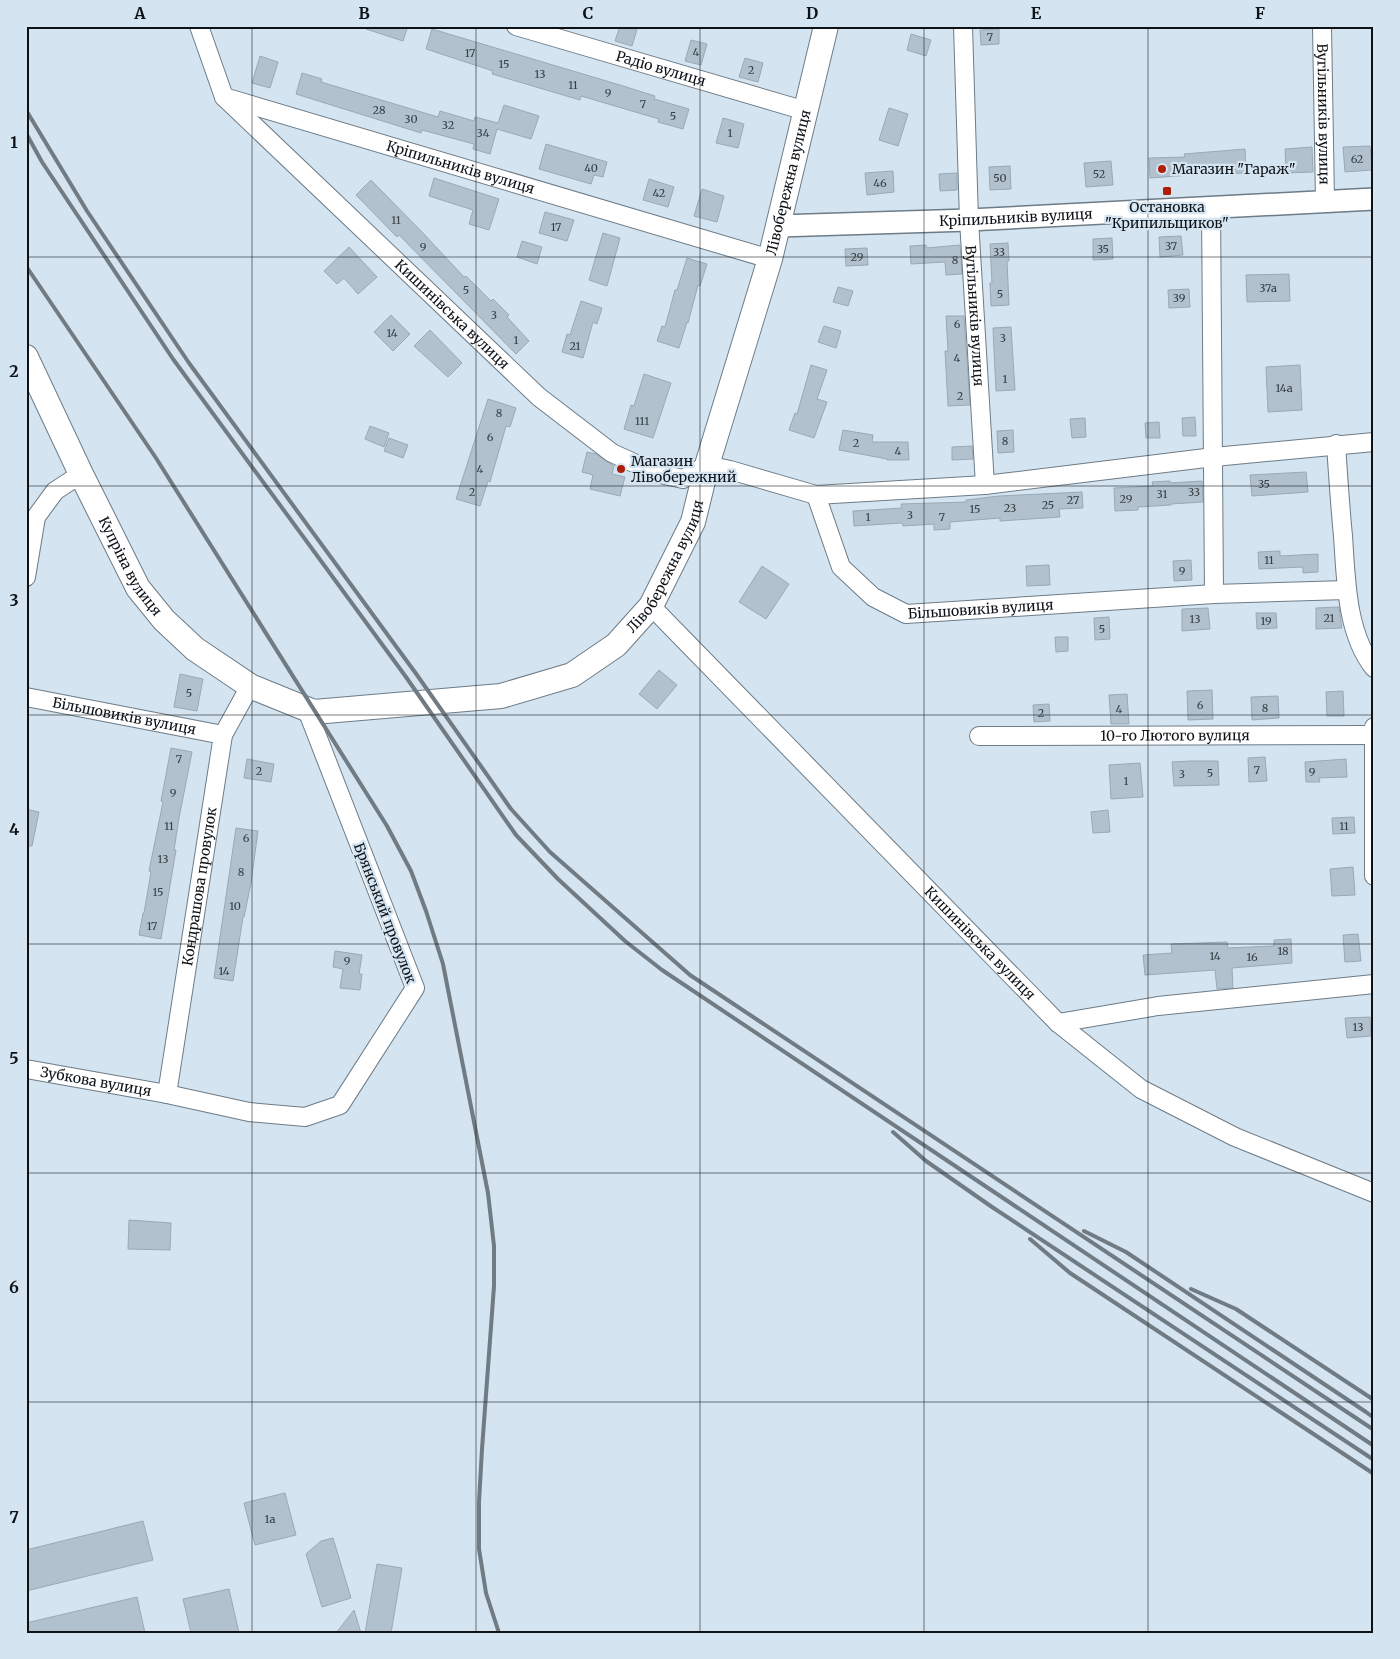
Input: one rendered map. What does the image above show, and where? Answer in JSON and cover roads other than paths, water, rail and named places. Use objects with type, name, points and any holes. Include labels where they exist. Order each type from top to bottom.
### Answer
[{"type":"main road","name":"Лівобережна вулиця","points":[[307,710],[314,712],[501,696],[572,675],[616,645],[651,606],[693,522],[707,466],[770,259],[826,26]]},
{"type":"main road","name":"Купріна вулиця","points":[[26,357],[81,474],[138,588],[164,620],[194,649],[250,686],[307,710]]},
{"type":"street","points":[[199,26],[224,97]]},
{"type":"street","name":"Радіо вулиця","points":[[516,26],[806,111]]},
{"type":"street","name":"Вугільників вулиця","points":[[964,26],[969,220],[985,484]]},
{"type":"street","name":"Вугільників вулиця","points":[[1322,26],[1325,201]]},
{"type":"street","name":"Кріпильників вулиця","points":[[224,97],[770,259]]},
{"type":"street","name":"Кишинівська вулиця","points":[[224,97],[539,397],[612,453],[656,473],[683,479],[707,466]]},
{"type":"street","name":"Кріпильників вулиця","points":[[778,226],[969,220],[1374,200]]},
{"type":"street","points":[[1211,207],[1214,594]]},
{"type":"street","points":[[707,466],[730,470],[816,495],[985,484],[1214,457],[1336,444],[1374,442]]},
{"type":"street","points":[[1336,444],[1346,590],[1352,623],[1372,662]]},
{"type":"street","points":[[26,577],[36,517],[56,491],[81,474]]},
{"type":"street","name":"Більшовиків вулиця","points":[[816,495],[841,567],[873,597],[906,614],[1214,594],[1346,590]]},
{"type":"street","name":"Кишинівська вулиця","points":[[651,606],[1058,1023],[1141,1089],[1235,1137],[1374,1193]]},
{"type":"street","name":"Кондрашова провулок","points":[[167,1094],[223,736],[250,686]]},
{"type":"street","name":"Більшовиків вулиця","points":[[26,697],[223,736]]},
{"type":"street","name":"Брянський провулок","points":[[167,1094],[249,1112],[305,1117],[340,1105],[415,988],[307,710]]},
{"type":"street","points":[[1373,731],[1374,876]]},
{"type":"street","name":"10-го Лютого вулиця","points":[[979,736],[1373,731]]},
{"type":"street","points":[[1058,1023],[1158,1006],[1374,984]]},
{"type":"street","name":"Зубкова вулиця","points":[[26,1069],[167,1094]]},
{"type":"railway","points":[[26,110],[87,211],[189,363],[417,675],[511,809],[550,852],[690,975],[1374,1430]]},
{"type":"railway","points":[[26,133],[42,162],[173,359],[406,677],[516,835],[558,879],[625,941],[662,970],[1374,1446]]},
{"type":"railway","points":[[26,266],[156,458],[387,826],[411,871],[426,911],[443,964],[488,1193],[494,1246],[494,1286],[479,1502],[479,1549],[486,1593],[499,1633]]},
{"type":"railway","points":[[893,1132],[926,1161],[992,1207],[1374,1460]]},
{"type":"railway","points":[[1084,1231],[1126,1252],[1374,1418]]},
{"type":"railway","points":[[1030,1239],[1070,1273],[1374,1474]]},
{"type":"railway","points":[[1191,1289],[1236,1309],[1374,1400]]},
{"type":"place","name":"Магазин \"Гараж\"","points":[[1162,169]]},
{"type":"place","name":"Остановка \"Крипильщиков\"","points":[[1167,191]]},
{"type":"place","name":"Магазин Лівобережний","points":[[621,469]]}]
